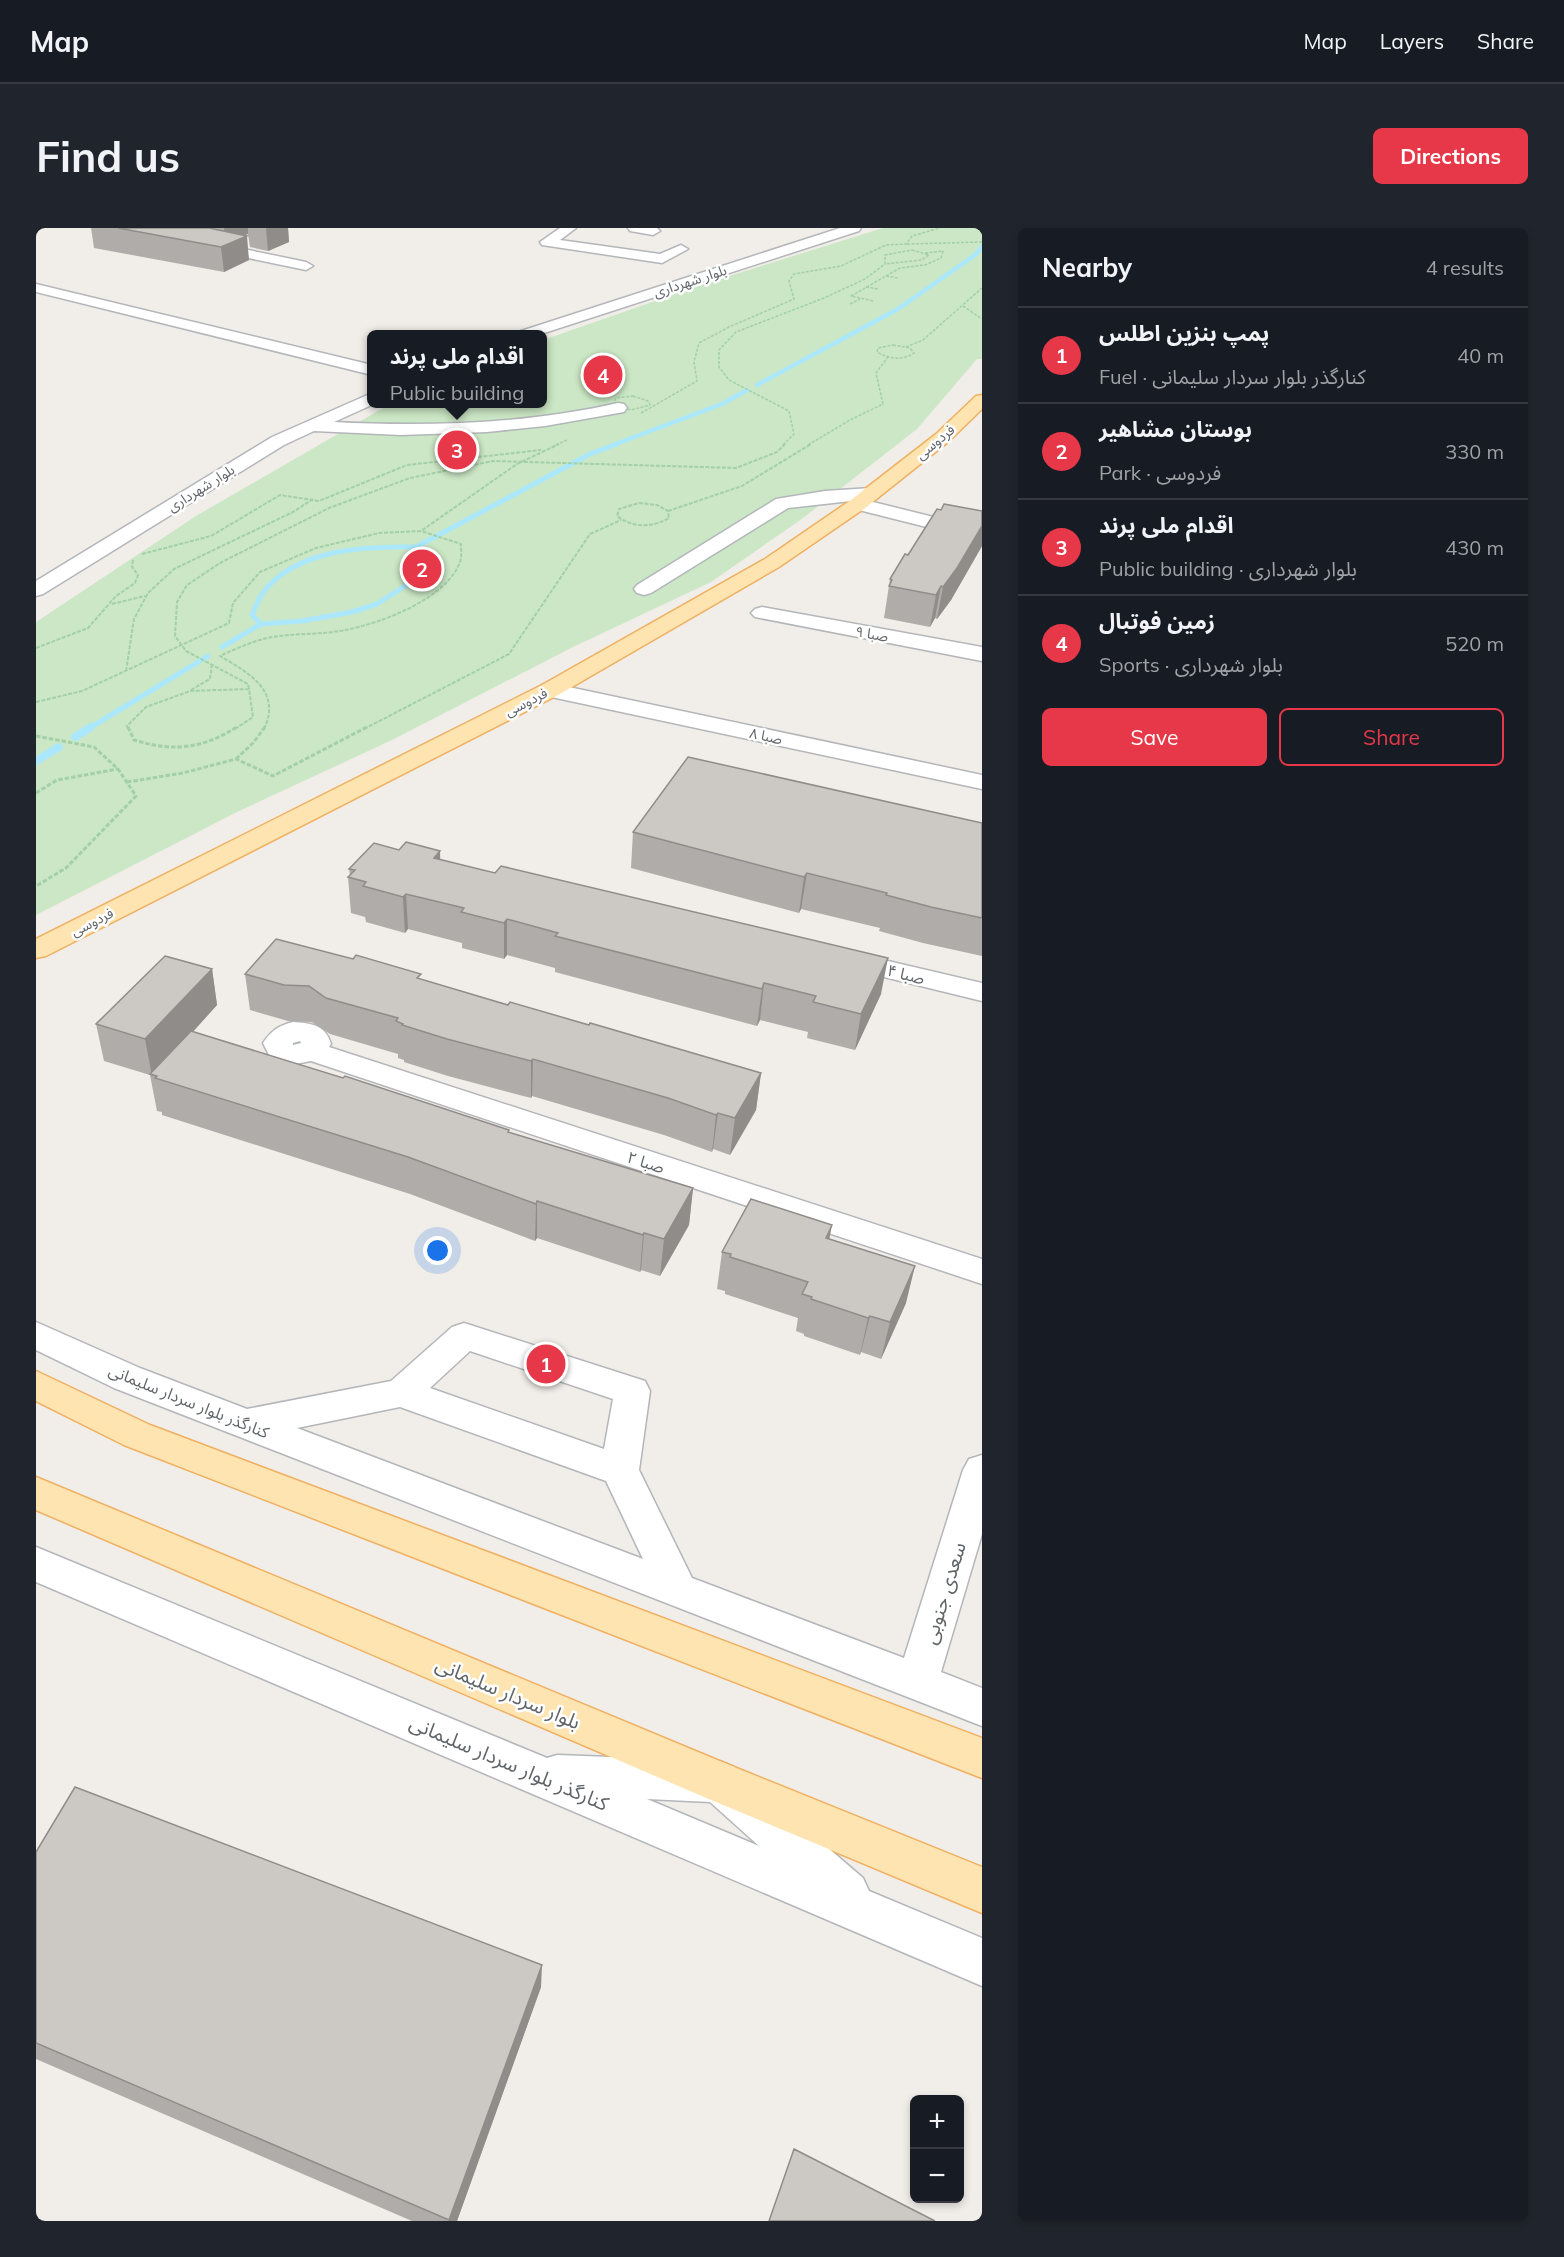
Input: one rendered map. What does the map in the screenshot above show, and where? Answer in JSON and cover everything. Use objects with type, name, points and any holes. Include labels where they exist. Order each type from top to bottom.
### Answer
[{"type":"main road","name":"فردوسی","points":[[36,950],[550,690],[772,563],[865,499],[942,438],[982,400]]},
{"type":"main road","points":[[36,1385],[137,1435],[982,1758]]},
{"type":"main road","name":"بلوار سردار سلیمانی","points":[[36,1492],[719,1782],[982,1890]]},
{"type":"street","points":[[569,228],[547,242],[662,258],[681,249]]},
{"type":"street","points":[[635,228],[653,231]]},
{"type":"street","name":"بلوار شهرداری","points":[[539,330],[854,228]]},
{"type":"street","points":[[226,250],[248,241]]},
{"type":"street","points":[[192,243],[306,266]]},
{"type":"street","points":[[36,288],[367,369]]},
{"type":"street","name":"بلوار شهرداری","points":[[36,590],[278,441],[367,400]]},
{"type":"street","points":[[310,426],[401,431],[516,424],[618,408]]},
{"type":"street","points":[[644,589],[783,503],[825,497],[865,499],[982,535]]},
{"type":"street","name":"صبا ۹","points":[[762,613],[982,654]]},
{"type":"street","name":"صبا ۸","points":[[550,690],[982,782]]},
{"type":"street","name":"صبا ۴","points":[[819,953],[982,992]]},
{"type":"street","name":"صبا ۲","points":[[311,1051],[982,1272]]},
{"type":"street","name":"کنارگذر بلوار سردار سلیمانی","points":[[36,1335],[127,1378],[982,1707]]},
{"type":"street","points":[[401,1393],[464,1336],[632,1391],[620,1470],[678,1591]]},
{"type":"street","points":[[245,1424],[401,1393],[620,1470]]},
{"type":"street","name":"سعدی جنوبی","points":[[917,1682],[982,1470]]},
{"type":"street","name":"کنارگذر بلوار سردار سلیمانی","points":[[36,1564],[982,1962]]},
{"type":"street","points":[[535,1774],[719,1782],[870,1914]]},
{"type":"path","points":[[906,244],[912,236],[940,228]]},
{"type":"path","points":[[635,415],[697,381],[694,362],[699,343],[729,327],[794,299],[789,281],[794,274],[841,266],[886,245],[982,242]]},
{"type":"path","points":[[212,664],[210,679],[190,691],[146,707],[127,726],[134,740],[166,748],[204,744],[231,733],[253,717],[248,684],[212,664],[186,651],[175,636],[177,602],[187,585],[220,563],[329,508],[410,478],[493,461],[736,468],[777,452],[794,434],[789,411],[729,380],[719,367],[719,350],[736,332],[824,298],[865,279],[885,264],[921,260],[929,255],[920,250],[898,249],[885,255],[885,264]]},
{"type":"path","points":[[873,301],[851,296],[900,268],[934,263],[941,258],[943,251],[925,253]]},
{"type":"path","points":[[885,276],[898,278]]},
{"type":"path","points":[[875,281],[881,282]]},
{"type":"path","points":[[865,287],[878,289]]},
{"type":"path","points":[[906,347],[923,340],[982,288]]},
{"type":"path","points":[[856,293],[861,294]]},
{"type":"path","points":[[850,304],[860,298]]},
{"type":"path","points":[[963,306],[982,319]]},
{"type":"path","points":[[887,345],[914,350],[914,355],[906,358],[888,357],[879,354],[876,350],[887,345]]},
{"type":"path","points":[[668,511],[669,518],[651,525],[634,524],[621,520],[616,513],[624,506],[631,504],[648,504],[668,511],[742,486],[850,420],[883,404],[876,373],[888,357]]},
{"type":"path","points":[[421,531],[523,461],[569,440]]},
{"type":"path","points":[[36,648],[88,628],[116,596],[135,583],[138,575],[132,567],[134,557],[211,536],[280,495],[319,501],[407,465],[547,450]]},
{"type":"path","points":[[126,672],[134,619],[146,596],[174,569],[293,512],[312,499]]},
{"type":"path","points":[[236,759],[273,776],[509,654],[590,534],[621,520]]},
{"type":"path","points":[[36,702],[82,691],[229,623],[233,603],[260,572],[316,548],[379,533],[421,531],[449,538],[461,544],[462,550],[458,566],[445,586],[411,607],[350,628],[268,638],[220,656],[258,681],[269,694],[272,708],[261,732],[251,746],[236,759],[183,773],[127,782]]},
{"type":"path","points":[[108,605],[128,598],[146,596]]},
{"type":"path","points":[[190,691],[249,689]]},
{"type":"path","points":[[36,736],[94,747],[118,769],[136,796],[66,868],[36,886]]},
{"type":"path","points":[[36,792],[57,780],[118,769]]},
{"type":"green space","points":[[883,228],[982,228],[982,359],[977,359],[917,429],[803,518],[711,582],[571,648],[392,740],[237,812],[36,915],[36,622],[196,516],[383,408],[547,408],[547,339],[710,282]]},
{"type":"building","points":[[118,228],[209,228],[247,236],[221,247]]},
{"type":"building","points":[[944,504],[982,511],[982,526],[957,568],[936,595],[889,586],[892,580],[890,579],[905,554],[908,555],[937,509],[941,510]]},
{"type":"building","points":[[688,757],[982,823],[982,918],[931,907],[886,895],[887,893],[807,873],[804,877],[633,832]]},
{"type":"building","points":[[406,842],[440,851],[434,858],[495,873],[501,866],[888,958],[861,1014],[813,1002],[816,996],[764,983],[762,989],[555,936],[558,933],[507,919],[504,923],[461,912],[464,908],[406,894],[403,897],[363,886],[366,882],[348,877],[355,870],[349,869],[374,843],[399,850]]},
{"type":"building","points":[[276,939],[353,959],[356,955],[421,974],[417,978],[508,1005],[510,1002],[589,1025],[590,1023],[761,1073],[735,1118],[718,1113],[716,1115],[668,1098],[533,1059],[531,1061],[402,1025],[396,1021],[398,1018],[326,998],[309,986],[284,985],[245,974]]},
{"type":"building","points":[[165,956],[212,969],[145,1039],[96,1024]]},
{"type":"building","points":[[191,1031],[343,1078],[345,1076],[509,1130],[508,1132],[693,1188],[664,1239],[644,1233],[643,1235],[537,1201],[536,1204],[408,1157],[155,1078],[157,1076],[150,1074]]},
{"type":"building","points":[[751,1199],[832,1225],[826,1238],[915,1266],[890,1322],[870,1316],[868,1318],[811,1299],[812,1297],[802,1294],[808,1282],[730,1257],[731,1254],[722,1252]]},
{"type":"building","points":[[75,1787],[542,1965],[449,2220],[36,2043],[36,1852]]},
{"type":"building","points":[[794,2149],[935,2221],[769,2221]]},
{"type":"waterway","points":[[757,385],[898,309],[975,255],[982,247]]},
{"type":"waterway","points":[[613,445],[722,404],[747,390]]},
{"type":"waterway","points":[[416,547],[590,454],[617,444]]},
{"type":"waterway","points":[[261,624],[252,615],[261,596],[276,579],[293,568],[332,553],[375,548],[416,547]]},
{"type":"waterway","points":[[261,624],[302,621],[352,612],[377,604],[419,577],[428,563],[429,554],[416,547]]},
{"type":"waterway","points":[[222,647],[261,624]]},
{"type":"waterway","points":[[88,729],[208,656]]},
{"type":"waterway","points":[[75,737],[91,727]]},
{"type":"waterway","points":[[36,761],[59,747]]},
{"type":"place","name":"زمین فوتبال","points":[[603,375]]},
{"type":"place","name":"اقدام ملی پرند","points":[[457,450]]},
{"type":"place","name":"بوستان مشاهیر","points":[[422,569]]},
{"type":"place","name":"پمپ بنزین اطلس","points":[[546,1364]]}]
